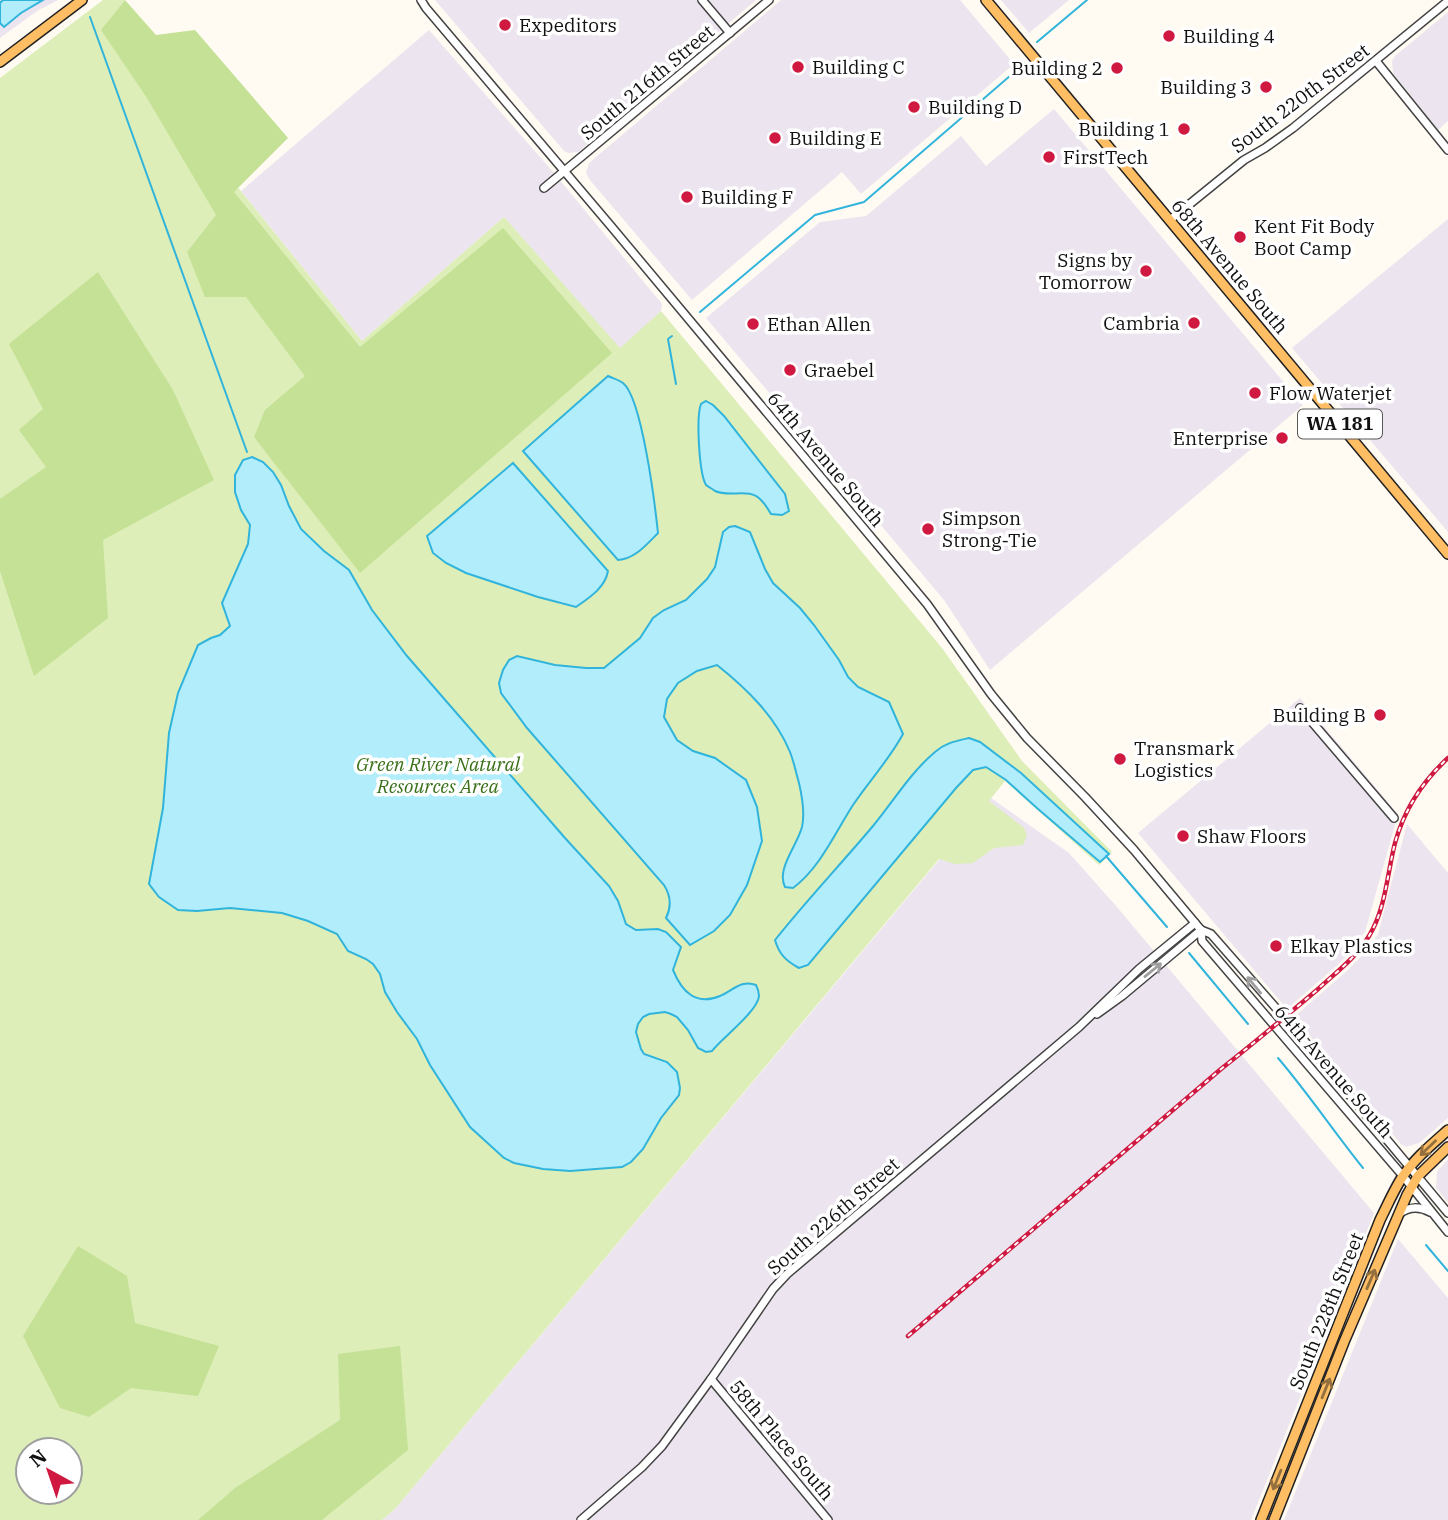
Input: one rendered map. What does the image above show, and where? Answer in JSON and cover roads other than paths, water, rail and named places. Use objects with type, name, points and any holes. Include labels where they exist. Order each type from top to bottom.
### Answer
[{"type":"main road","points":[[0,62],[82,0]]},
{"type":"main road","name":"68th Avenue South","points":[[986,0],[1448,554]]},
{"type":"main road","name":"South 228th Street","points":[[1261,1520],[1380,1220],[1403,1176],[1448,1130]]},
{"type":"main road","name":"South 228th Street","points":[[1274,1520],[1344,1342],[1411,1186],[1448,1147]]},
{"type":"street","name":"64th Avenue South","points":[[413,0],[426,8]]},
{"type":"street","name":"64th Avenue South","points":[[421,0],[927,604],[991,694],[1027,738],[1134,850],[1201,930],[1211,934],[1448,1213]]},
{"type":"street","points":[[702,0],[730,33]]},
{"type":"street","name":"South 216th Street","points":[[544,188],[769,0]]},
{"type":"street","name":"South 220th Street","points":[[1170,220],[1244,160],[1293,128],[1448,1]]},
{"type":"street","points":[[1376,61],[1448,150]]},
{"type":"street","points":[[1300,708],[1394,818]]},
{"type":"street","name":"South 226th Street","points":[[581,1520],[662,1446],[773,1289],[787,1274],[1079,1027],[1139,969],[1195,923]]},
{"type":"street","name":"64th Avenue South","points":[[1201,930],[1202,941],[1448,1232]]},
{"type":"street","name":"South 226th Street","points":[[1079,1027],[1122,996],[1201,930]]},
{"type":"street","points":[[1398,1215],[1413,1208],[1433,1213]]},
{"type":"street","name":"58th Place South","points":[[711,1380],[828,1520]]},
{"type":"water","points":[[3,0],[43,0],[4,27],[0,23],[0,3]]},
{"type":"water","points":[[608,376],[623,383],[636,409],[642,430],[658,533],[635,554],[618,560],[523,451]]},
{"type":"water","points":[[706,401],[724,416],[785,494],[789,511],[782,515],[771,514],[756,496],[721,493],[706,485],[700,458],[699,411],[701,404]]},
{"type":"water","points":[[252,457],[263,462],[273,472],[301,529],[349,570],[372,610],[407,656],[609,886],[626,924],[636,930],[658,929],[666,932],[681,947],[673,970],[685,991],[697,998],[711,999],[746,983],[756,985],[759,996],[753,1009],[712,1051],[706,1052],[698,1048],[688,1030],[671,1014],[665,1012],[643,1017],[636,1032],[641,1049],[644,1054],[667,1062],[677,1072],[680,1088],[679,1095],[661,1118],[643,1149],[622,1167],[570,1171],[543,1169],[504,1158],[470,1127],[385,992],[380,974],[373,964],[348,951],[337,934],[282,913],[230,908],[178,910],[159,897],[149,884],[163,808],[169,733],[178,693],[198,645],[220,635],[230,626],[222,603],[248,544],[250,525],[235,492],[235,475],[243,460]]},
{"type":"water","points":[[513,463],[608,571],[600,587],[576,607],[466,573],[433,553],[427,536]]},
{"type":"water","points":[[735,526],[750,532],[773,583],[814,625],[848,677],[858,687],[889,702],[903,734],[811,871],[793,888],[785,887],[785,865],[802,827],[803,816],[799,783],[784,739],[759,704],[717,665],[697,671],[678,683],[667,699],[664,717],[677,740],[693,751],[715,758],[746,780],[757,807],[762,841],[747,885],[730,915],[714,931],[690,945],[666,918],[670,901],[664,885],[527,728],[501,693],[499,683],[509,660],[517,656],[555,665],[604,668],[640,638],[653,618],[686,600],[707,579],[715,567],[723,532]]},
{"type":"water","points":[[969,738],[980,742],[1021,773],[1109,854],[1100,862],[1006,780],[986,767],[973,770],[808,965],[799,968],[787,960],[775,940],[787,925],[926,760],[943,746]]},
{"type":"waterway","points":[[1037,42],[1087,0]]},
{"type":"waterway","points":[[90,17],[247,452]]},
{"type":"waterway","points":[[700,312],[815,215],[864,202],[1018,69]]},
{"type":"waterway","points":[[672,336],[668,339],[676,384]]},
{"type":"waterway","points":[[1106,856],[1167,927]]},
{"type":"waterway","points":[[1189,953],[1248,1024]]},
{"type":"waterway","points":[[1278,1058],[1363,1168]]},
{"type":"waterway","points":[[1426,1245],[1448,1271]]},
{"type":"railway","points":[[908,1336],[1352,958],[1375,925],[1395,843],[1409,808],[1430,776],[1448,758]]},
{"type":"place","name":"Expeditors","points":[[505,25]]},
{"type":"place","name":"Building 4","points":[[1169,36]]},
{"type":"place","name":"Building C","points":[[798,67]]},
{"type":"place","name":"Building 2","points":[[1117,68]]},
{"type":"place","name":"Building 3","points":[[1266,87]]},
{"type":"place","name":"Building D","points":[[914,107]]},
{"type":"place","name":"Building 1","points":[[1184,129]]},
{"type":"place","name":"Building E","points":[[775,138]]},
{"type":"place","name":"FirstTech","points":[[1049,157]]},
{"type":"place","name":"Building F","points":[[687,197]]},
{"type":"place","name":"Kent Fit Body Boot Camp","points":[[1240,237]]},
{"type":"place","name":"Signs by Tomorrow","points":[[1146,271]]},
{"type":"place","name":"Cambria","points":[[1194,323]]},
{"type":"place","name":"Ethan Allen","points":[[753,324]]},
{"type":"place","name":"Graebel","points":[[790,370]]},
{"type":"place","name":"Flow Waterjet","points":[[1255,393]]},
{"type":"place","name":"Enterprise","points":[[1282,438]]},
{"type":"place","name":"Simpson Strong-Tie","points":[[928,529]]},
{"type":"place","name":"Building B","points":[[1380,715]]},
{"type":"place","name":"Transmark Logistics","points":[[1120,759]]},
{"type":"place","name":"Shaw Floors","points":[[1183,836]]},
{"type":"place","name":"Elkay Plastics","points":[[1276,946]]},
{"type":"park label","name":"Green River Natural Resources Area","points":[[438,775]]}]
